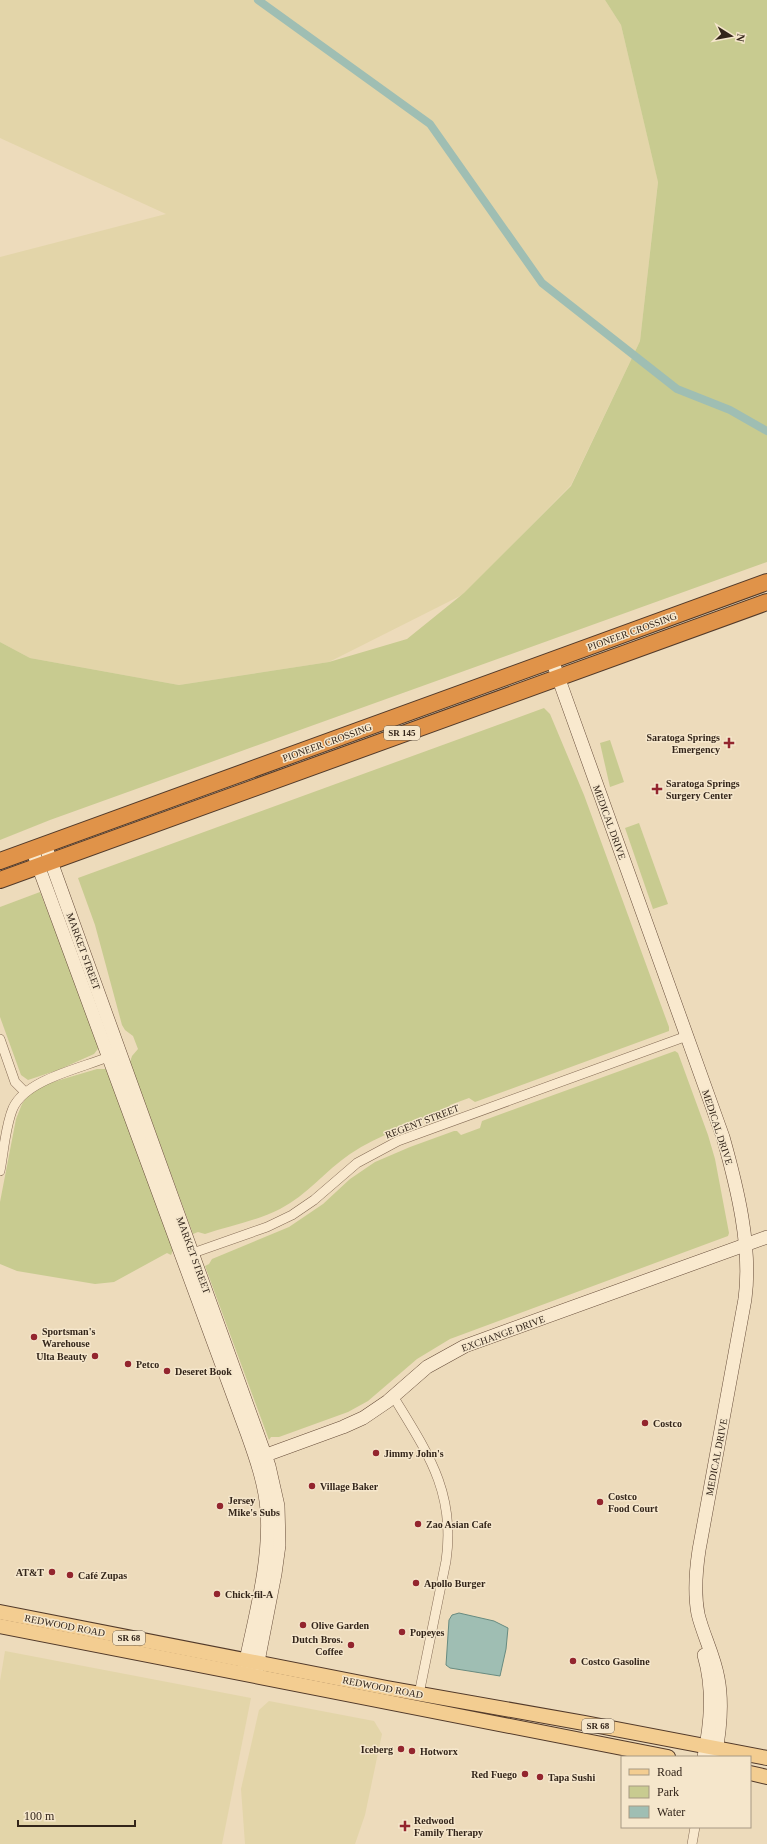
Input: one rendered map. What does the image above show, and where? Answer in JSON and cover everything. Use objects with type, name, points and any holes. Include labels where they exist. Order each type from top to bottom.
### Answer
[{"type":"highway","name":"PIONEER CROSSING","points":[[0,861],[767,582]]},
{"type":"highway","name":"PIONEER CROSSING","points":[[0,880],[767,602]]},
{"type":"main road","name":"REDWOOD ROAD","points":[[0,1612],[250,1668],[663,1756]]},
{"type":"main road","name":"REDWOOD ROAD","points":[[0,1626],[250,1668],[420,1694],[584,1723],[711,1752],[748,1756]]},
{"type":"main road","name":"REDWOOD ROAD","points":[[751,1756],[767,1758]]},
{"type":"main road","points":[[751,1773],[767,1777]]},
{"type":"street","name":"MEDICAL DRIVE","points":[[552,660],[728,1152],[745,1245],[748,1273],[745,1299],[697,1562],[697,1632],[706,1664],[710,1694],[711,1752]]},
{"type":"street","name":"MARKET STREET","points":[[39,847],[278,1506],[279,1545],[250,1668]]},
{"type":"street","name":"REGENT STREET","points":[[188,1256],[267,1227],[292,1215],[314,1200],[357,1163],[398,1141],[687,1036]]},
{"type":"street","points":[[0,1039],[15,1082],[24,1092]]},
{"type":"street","points":[[0,1171],[11,1114],[16,1103],[24,1092],[36,1084],[114,1054]]},
{"type":"street","name":"EXCHANGE DRIVE","points":[[261,1457],[354,1422],[371,1413],[428,1367],[465,1346],[767,1237]]},
{"type":"street","points":[[393,1396],[433,1464],[442,1486],[448,1515],[446,1561],[420,1694]]},
{"type":"street","points":[[692,1844],[695,1828]]},
{"type":"shaded area","points":[[0,0],[605,0],[621,25],[658,181],[640,341],[571,485],[464,594],[329,662],[179,685],[30,658],[0,642],[0,257],[166,214],[0,138]]},
{"type":"shaded area","points":[[5,1651],[251,1698],[222,1844],[0,1844],[0,1681]]},
{"type":"shaded area","points":[[269,1701],[374,1721],[382,1734],[365,1815],[355,1844],[245,1844],[241,1789],[259,1710]]},
{"type":"green space","points":[[605,0],[767,0],[767,562],[50,820],[0,840],[0,642],[30,658],[179,685],[329,662],[407,639],[464,593],[571,486],[640,341],[658,182],[621,25]]},
{"type":"green space","points":[[544,708],[550,714],[584,795],[669,1027],[669,1031],[475,1102],[469,1098],[450,1105],[451,1109],[448,1112],[398,1130],[361,1147],[341,1161],[299,1197],[280,1209],[252,1220],[205,1234],[198,1232],[193,1234],[130,1062],[132,1056],[138,1049],[133,1036],[125,1030],[122,1025],[95,925],[78,878]]},
{"type":"green space","points":[[610,740],[624,782],[610,787],[600,743]]},
{"type":"green space","points":[[639,823],[668,904],[653,909],[625,828]]},
{"type":"green space","points":[[40,892],[100,1046],[94,1054],[58,1070],[28,1080],[21,1075],[0,1017],[0,907]]},
{"type":"green space","points":[[675,1051],[678,1053],[708,1135],[715,1159],[729,1233],[728,1236],[450,1339],[417,1359],[368,1401],[348,1412],[279,1437],[271,1437],[269,1440],[205,1266],[209,1264],[212,1259],[289,1227],[323,1204],[350,1179],[375,1162],[454,1131],[457,1131],[461,1135],[480,1128],[482,1121]]},
{"type":"green space","points":[[97,1069],[106,1069],[174,1248],[171,1255],[167,1253],[114,1282],[95,1284],[17,1271],[0,1264],[0,1202],[16,1119],[22,1104],[26,1098],[38,1088]]},
{"type":"water","points":[[459,1613],[494,1621],[508,1628],[506,1649],[500,1676],[450,1668],[446,1665],[449,1620],[452,1615]]},
{"type":"waterway","points":[[258,0],[430,124],[542,283],[677,389],[730,410],[767,431]]},
{"type":"place","name":"Saratoga Springs Emergency","points":[[729,743]]},
{"type":"place","name":"Saratoga Springs Surgery Center","points":[[657,789]]},
{"type":"place","name":"Sportsman's Warehouse","points":[[34,1337]]},
{"type":"place","name":"Ulta Beauty","points":[[95,1356]]},
{"type":"place","name":"Petco","points":[[128,1364]]},
{"type":"place","name":"Deseret Book","points":[[167,1371]]},
{"type":"place","name":"Costco","points":[[645,1423]]},
{"type":"place","name":"Jimmy John's","points":[[376,1453]]},
{"type":"place","name":"Village Baker","points":[[312,1486]]},
{"type":"place","name":"Costco Food Court","points":[[600,1502]]},
{"type":"place","name":"Jersey Mike's Subs","points":[[220,1506]]},
{"type":"place","name":"Zao Asian Cafe","points":[[418,1524]]},
{"type":"place","name":"AT&T","points":[[52,1572]]},
{"type":"place","name":"Café Zupas","points":[[70,1575]]},
{"type":"place","name":"Apollo Burger","points":[[416,1583]]},
{"type":"place","name":"Chick-fil-A","points":[[217,1594]]},
{"type":"place","name":"Olive Garden","points":[[303,1625]]},
{"type":"place","name":"Popeyes","points":[[402,1632]]},
{"type":"place","name":"Dutch Bros. Coffee","points":[[351,1645]]},
{"type":"place","name":"Costco Gasoline","points":[[573,1661]]},
{"type":"place","name":"Iceberg","points":[[401,1749]]},
{"type":"place","name":"Hotworx","points":[[412,1751]]},
{"type":"place","name":"Red Fuego","points":[[525,1774]]},
{"type":"place","name":"Tapa Sushi","points":[[540,1777]]},
{"type":"place","name":"Redwood Family Therapy","points":[[405,1826]]}]
